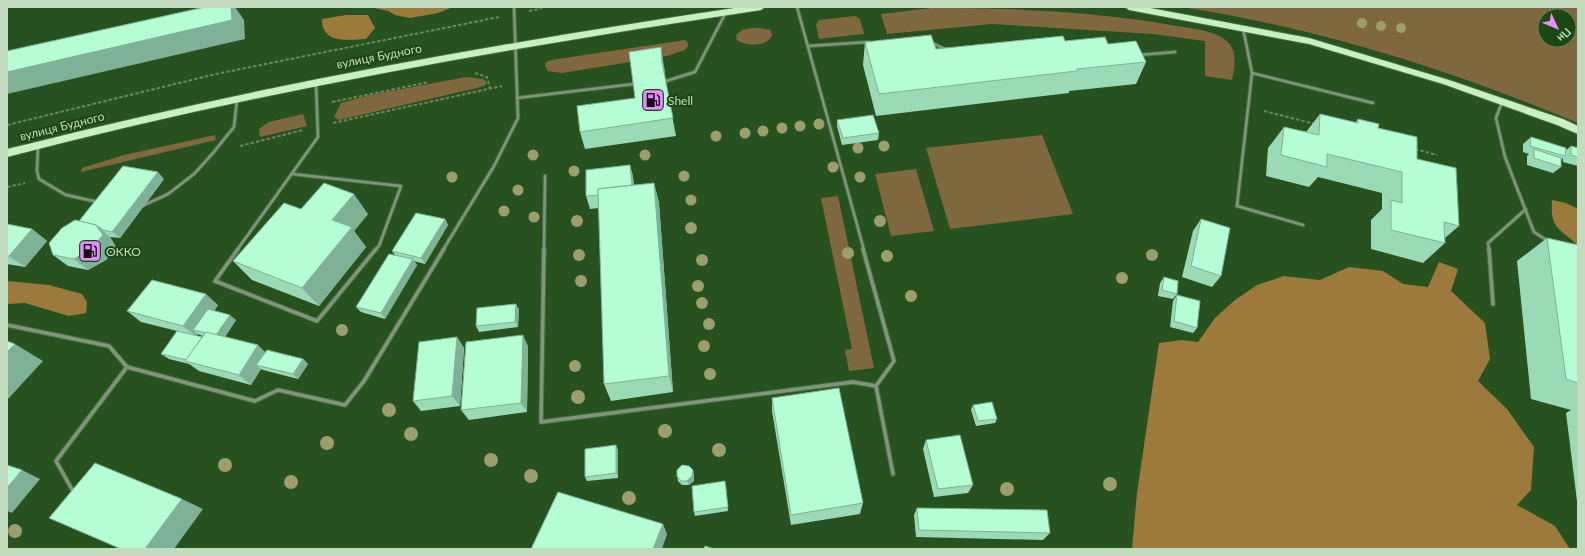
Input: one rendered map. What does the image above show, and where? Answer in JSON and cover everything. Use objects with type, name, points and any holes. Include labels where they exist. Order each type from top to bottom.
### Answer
[{"type":"highway","name":"вулиця Будного","points":[[7,153],[238,98],[316,82],[514,45],[761,7]]},
{"type":"highway","points":[[1129,7],[1309,41],[1446,82],[1578,130]]},
{"type":"lane","points":[[7,325],[109,346],[127,367],[255,401],[278,390],[345,405],[364,381],[494,166],[518,118],[514,45],[514,7]]},
{"type":"lane","points":[[797,7],[894,361],[876,386],[893,474]]},
{"type":"lane","points":[[666,81],[695,72],[726,12]]},
{"type":"lane","points":[[1243,28],[1252,73],[1237,206],[1303,225]]},
{"type":"lane","points":[[808,46],[876,41]]},
{"type":"lane","points":[[928,41],[953,52]]},
{"type":"lane","points":[[1134,55],[1175,52]]},
{"type":"lane","points":[[1252,73],[1373,103]]},
{"type":"lane","points":[[292,174],[401,186],[379,246],[317,322],[215,281],[318,137],[316,82]]},
{"type":"lane","points":[[517,98],[634,84]]},
{"type":"lane","points":[[135,209],[168,194],[194,174],[234,127],[238,98]]},
{"type":"lane","points":[[1502,102],[1496,118],[1505,157],[1534,232],[1553,244]]},
{"type":"lane","points":[[38,145],[37,171],[39,179],[66,195],[100,202]]},
{"type":"lane","points":[[545,176],[541,422],[853,382],[876,386]]},
{"type":"lane","points":[[1493,304],[1488,243],[1526,209]]},
{"type":"lane","points":[[74,494],[56,461],[127,367]]},
{"type":"path","points":[[7,125],[216,74],[540,9],[542,7]]},
{"type":"path","points":[[472,74],[477,73],[487,77],[490,89]]},
{"type":"path","points":[[318,105],[431,81]]},
{"type":"path","points":[[213,153],[318,127],[516,83]]},
{"type":"path","points":[[1248,107],[1316,124]]},
{"type":"path","points":[[1414,149],[1437,155]]},
{"type":"shaded area","points":[[370,7],[453,7],[438,13],[410,18]]},
{"type":"shaded area","points":[[1182,7],[1578,7],[1578,123],[1482,85],[1433,69],[1334,39],[1283,27]]},
{"type":"shaded area","points":[[931,8],[1081,13],[1141,20],[1203,30],[1221,37],[1231,46],[1235,62],[1232,80],[1205,76],[1205,41],[1153,34],[992,24],[887,34],[881,14]]},
{"type":"shaded area","points":[[346,15],[368,15],[375,28],[366,39],[337,39],[326,33],[323,27],[322,19]]},
{"type":"shaded area","points":[[855,16],[860,19],[864,34],[819,39],[816,25],[819,20]]},
{"type":"shaded area","points":[[751,28],[771,30],[772,36],[765,43],[755,45],[746,44],[737,40],[736,35],[742,30]]},
{"type":"shaded area","points":[[685,40],[688,43],[688,46],[685,50],[667,56],[562,73],[548,71],[545,66],[546,62],[551,60]]},
{"type":"shaded area","points":[[466,77],[483,79],[486,81],[486,85],[339,120],[334,117],[341,103],[370,95]]},
{"type":"shaded area","points":[[303,114],[307,126],[260,137],[259,129],[269,122]]},
{"type":"shaded area","points":[[215,135],[216,140],[81,172],[82,168],[124,155]]},
{"type":"shaded area","points":[[1042,135],[1073,214],[950,229],[926,148]]},
{"type":"shaded area","points":[[916,169],[934,231],[891,236],[875,174]]},
{"type":"shaded area","points":[[838,196],[874,368],[849,371],[845,350],[852,349],[821,198]]},
{"type":"shaded area","points":[[1552,200],[1566,203],[1578,209],[1578,246],[1558,228],[1555,223],[1553,218]]},
{"type":"shaded area","points":[[1439,262],[1458,269],[1451,291],[1485,323],[1490,359],[1478,381],[1507,409],[1534,447],[1531,490],[1517,505],[1555,526],[1570,549],[1132,549],[1137,493],[1159,343],[1182,340],[1198,342],[1215,318],[1235,300],[1257,285],[1284,276],[1320,280],[1349,267],[1383,271],[1403,284],[1428,287]]},
{"type":"shaded area","points":[[7,281],[49,285],[82,294],[87,302],[86,313],[69,316],[25,303],[7,304]]},
{"type":"building","points":[[205,7],[231,7],[232,20],[7,72],[7,51]]},
{"type":"building","points":[[931,35],[936,49],[1063,36],[1065,41],[1105,37],[1108,44],[1136,41],[1146,62],[1077,69],[1077,71],[879,94],[865,42]]},
{"type":"building","points":[[661,47],[662,62],[673,118],[580,132],[577,106],[635,98],[629,52]]},
{"type":"building","points":[[1320,114],[1358,123],[1358,119],[1379,124],[1378,128],[1417,137],[1417,159],[1456,168],[1459,226],[1444,222],[1445,243],[1391,230],[1391,200],[1402,203],[1402,172],[1327,154],[1327,167],[1281,155],[1284,127],[1319,135]]},
{"type":"building","points":[[873,115],[879,133],[843,138],[837,120]]},
{"type":"building","points":[[1531,137],[1566,148],[1565,156],[1530,146]]},
{"type":"building","points":[[1571,146],[1578,148],[1578,157],[1571,155]]},
{"type":"building","points":[[1534,149],[1561,158],[1561,167],[1534,158]]},
{"type":"building","points":[[630,165],[632,185],[598,189],[598,195],[586,196],[586,170]]},
{"type":"building","points":[[123,166],[158,172],[112,232],[103,230],[96,225],[79,221]]},
{"type":"building","points":[[324,183],[354,194],[332,220],[352,227],[302,288],[233,261],[284,203],[301,209]]},
{"type":"building","points":[[654,183],[669,376],[604,384],[598,189]]},
{"type":"building","points":[[416,213],[445,219],[421,258],[392,251]]},
{"type":"building","points":[[1201,219],[1230,228],[1221,276],[1191,266]]},
{"type":"building","points":[[75,220],[96,225],[103,235],[91,249],[74,259],[53,255],[49,243],[62,228]]},
{"type":"building","points":[[7,224],[32,229],[9,256],[7,256]]},
{"type":"building","points":[[1547,238],[1578,245],[1578,383],[1566,379]]},
{"type":"building","points":[[389,254],[413,259],[381,313],[356,307]]},
{"type":"building","points":[[1164,277],[1178,281],[1177,294],[1162,290]]},
{"type":"building","points":[[152,280],[206,294],[183,326],[127,311]]},
{"type":"building","points":[[1177,295],[1200,301],[1197,328],[1174,321]]},
{"type":"building","points":[[516,304],[515,322],[476,326],[477,308]]},
{"type":"building","points":[[208,309],[230,315],[216,335],[193,330]]},
{"type":"building","points":[[177,331],[202,337],[187,360],[161,354]]},
{"type":"building","points":[[206,332],[258,345],[239,375],[185,361]]},
{"type":"building","points":[[523,335],[521,403],[461,410],[466,342]]},
{"type":"building","points":[[457,337],[452,396],[413,401],[419,342]]},
{"type":"building","points":[[7,341],[15,344],[7,352]]},
{"type":"building","points":[[267,350],[303,359],[293,374],[256,365]]},
{"type":"building","points":[[839,388],[863,503],[791,515],[772,398]]},
{"type":"building","points":[[992,402],[997,419],[978,421],[973,405]]},
{"type":"building","points":[[960,435],[973,485],[938,489],[926,440]]},
{"type":"building","points":[[616,445],[616,473],[585,477],[585,449]]},
{"type":"building","points":[[95,463],[182,499],[145,549],[121,549],[49,518]]},
{"type":"building","points":[[7,465],[22,470],[7,488]]},
{"type":"building","points":[[682,465],[689,466],[693,470],[692,476],[687,481],[681,481],[677,476],[677,470]]},
{"type":"building","points":[[725,481],[728,507],[694,512],[692,486]]},
{"type":"building","points":[[558,492],[663,524],[653,549],[531,549]]},
{"type":"building","points":[[917,508],[1047,510],[1050,533],[919,530]]},
{"type":"building","points":[[705,546],[714,549],[704,549]]},
{"type":"place","name":"Shell","points":[[653,100]]},
{"type":"place","name":"ОККО","points":[[90,251]]}]
